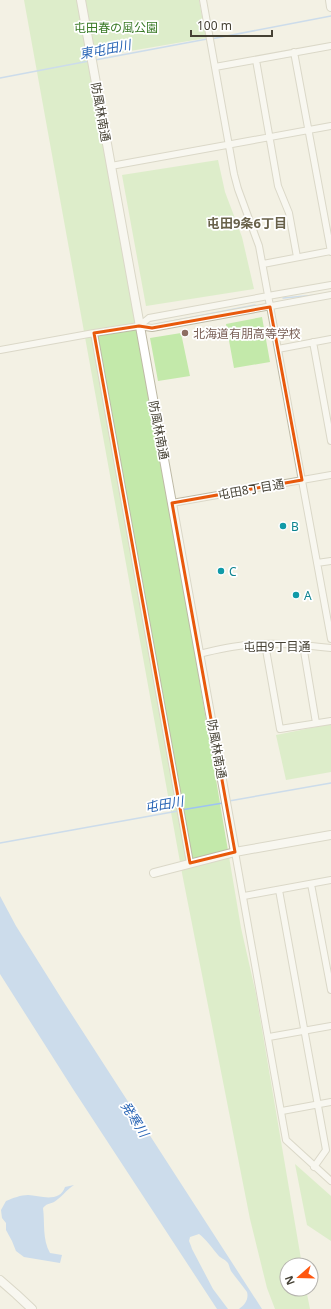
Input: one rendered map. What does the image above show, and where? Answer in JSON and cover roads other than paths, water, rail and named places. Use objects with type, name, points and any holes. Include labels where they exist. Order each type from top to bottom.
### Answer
[{"type":"street","name":"防風林南通","points":[[80,0],[235,852]]},
{"type":"street","points":[[203,0],[238,189],[253,226],[259,246],[331,639]]},
{"type":"street","points":[[330,0],[331,7]]},
{"type":"street","points":[[215,67],[331,46]]},
{"type":"street","points":[[262,264],[331,251],[294,52]]},
{"type":"street","points":[[256,60],[278,186],[289,213],[297,257]]},
{"type":"street","points":[[110,166],[331,126]]},
{"type":"street","points":[[139,326],[150,318],[331,286]]},
{"type":"street","points":[[0,350],[139,326],[152,328],[331,295]]},
{"type":"street","points":[[94,333],[190,863]]},
{"type":"street","points":[[278,349],[331,339]]},
{"type":"street","points":[[313,342],[331,441]]},
{"type":"street","name":"屯田8丁目通","points":[[172,503],[331,475]]},
{"type":"street","points":[[317,563],[331,561]]},
{"type":"street","points":[[265,644],[280,729],[331,721]]},
{"type":"street","name":"屯田9丁目通","points":[[199,654],[228,648],[265,644],[303,645],[331,648]]},
{"type":"street","points":[[303,645],[316,723]]},
{"type":"street","points":[[154,873],[235,852],[331,835]]},
{"type":"street","points":[[235,852],[269,1037],[286,1140],[331,1181]]},
{"type":"street","points":[[244,896],[331,880]]},
{"type":"street","points":[[311,884],[331,990]]},
{"type":"street","points":[[279,890],[326,1150],[314,1167]]},
{"type":"street","points":[[269,1037],[331,1026]]},
{"type":"street","points":[[282,1111],[331,1102]]},
{"type":"street","points":[[0,1280],[32,1309]]},
{"type":"water","name":"発寒川","points":[[0,896],[16,926],[63,1001],[262,1309],[239,1309],[246,1302],[247,1292],[231,1271],[228,1263],[219,1256],[207,1241],[199,1234],[190,1237],[189,1241],[213,1289],[228,1309],[217,1309],[73,1089],[0,974]]},
{"type":"water","points":[[74,1185],[57,1200],[43,1208],[47,1248],[50,1253],[62,1255],[60,1263],[24,1257],[16,1251],[6,1230],[6,1223],[2,1218],[1,1210],[6,1201],[25,1195],[54,1197],[59,1195],[65,1187]]},
{"type":"waterway","name":"東屯田川","points":[[211,39],[331,16]]},
{"type":"waterway","name":"東屯田川","points":[[95,60],[207,39]]},
{"type":"waterway","name":"東屯田川","points":[[0,78],[89,61]]},
{"type":"waterway","points":[[283,298],[317,295]]},
{"type":"waterway","points":[[157,324],[255,305]]},
{"type":"waterway","name":"屯田川","points":[[229,801],[331,783]]},
{"type":"waterway","name":"屯田川","points":[[181,810],[223,803]]},
{"type":"waterway","name":"屯田川","points":[[0,843],[178,811]]},
{"type":"place","name":"北海道有朋高等学校","points":[[185,333]]},
{"type":"place","name":"B","points":[[283,526]]},
{"type":"place","name":"C","points":[[221,571]]},
{"type":"place","name":"A","points":[[296,595]]},
{"type":"district","name":"屯田9条6丁目","points":[[247,223]]},
{"type":"park label","name":"屯田春の風公園","points":[[116,27]]}]
